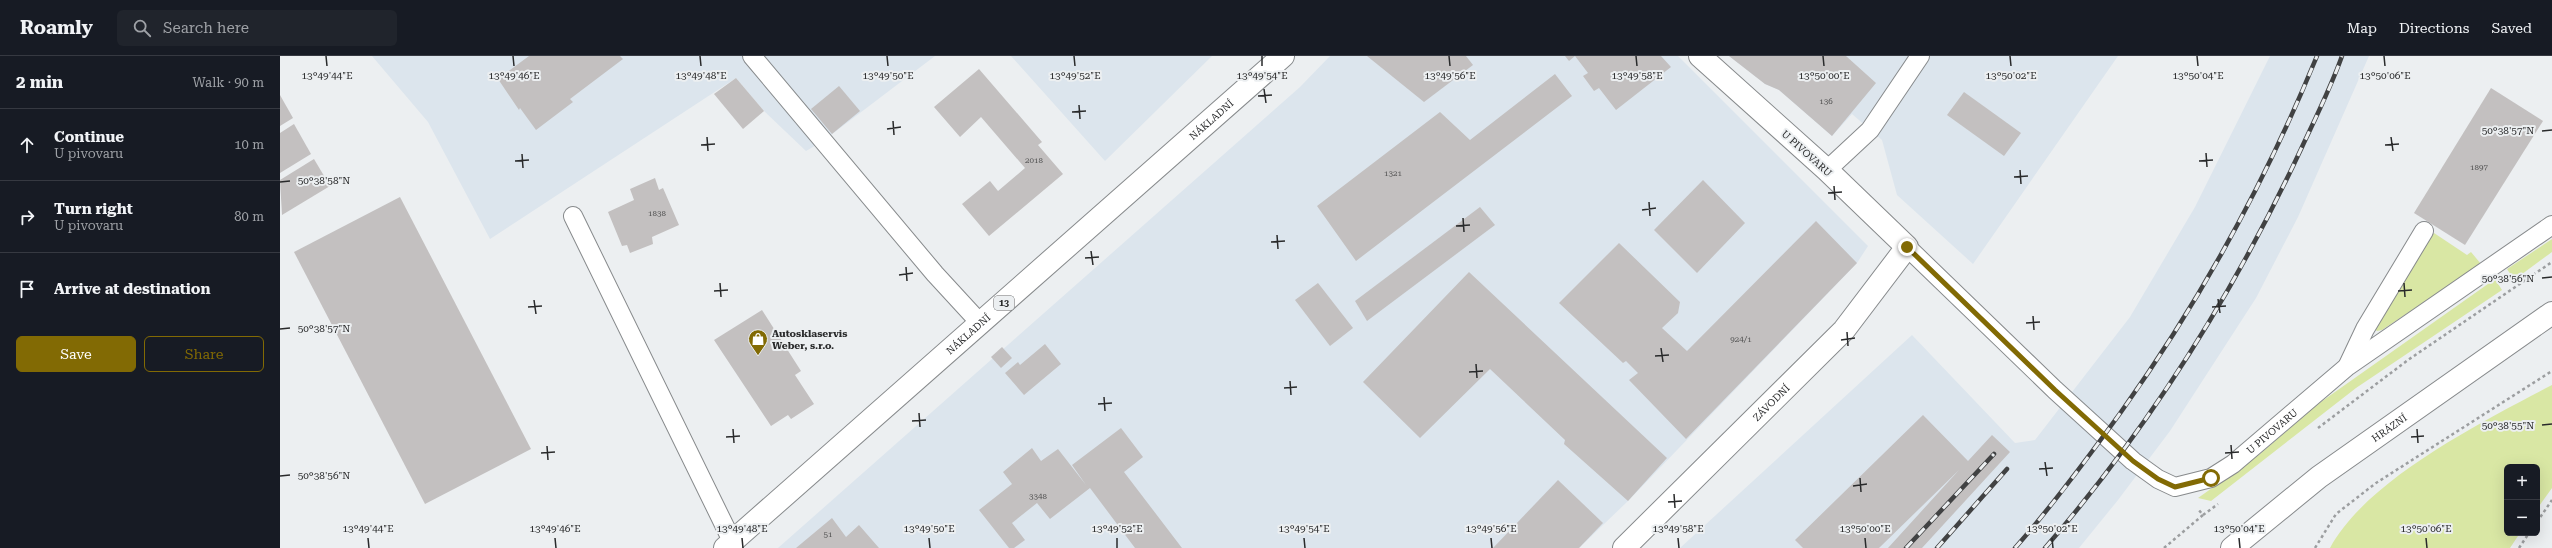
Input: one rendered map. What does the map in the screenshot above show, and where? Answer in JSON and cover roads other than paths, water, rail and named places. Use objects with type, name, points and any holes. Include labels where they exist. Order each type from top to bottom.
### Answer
[{"type":"main road","name":"NÁKLADNÍ","points":[[731,546],[1283,56]]},
{"type":"main road","name":"U PIVOVARU","points":[[1700,56],[1827,170],[1907,247]]},
{"type":"main road","name":"ZÁVODNÍ","points":[[1624,548],[1844,330],[1907,247]]},
{"type":"main road","name":"HRÁZNÍ","points":[[2232,548],[2319,477],[2552,313]]},
{"type":"lane","points":[[752,56],[930,268],[980,324]]},
{"type":"lane","points":[[1827,170],[1870,130],[1920,56]]},
{"type":"lane","points":[[573,216],[731,546]]},
{"type":"lane","name":"U PIVOVARU","points":[[1907,247],[2055,390],[2133,461],[2158,479],[2180,486],[2211,478],[2233,464],[2348,366],[2552,225]]},
{"type":"lane","points":[[2348,366],[2365,328],[2424,231]]},
{"type":"railway","points":[[2015,548],[2056,498],[2121,412],[2178,327],[2204,284],[2253,195],[2276,150],[2317,56]]},
{"type":"railway","points":[[2045,548],[2120,455],[2154,406],[2219,306],[2276,201],[2323,102],[2342,56]]},
{"type":"railway","points":[[1906,548],[1994,454]]},
{"type":"railway","points":[[1937,548],[2007,469]]},
{"type":"place","name":"Autosklaservis Weber, s.r.o.","points":[[758,356]]}]
